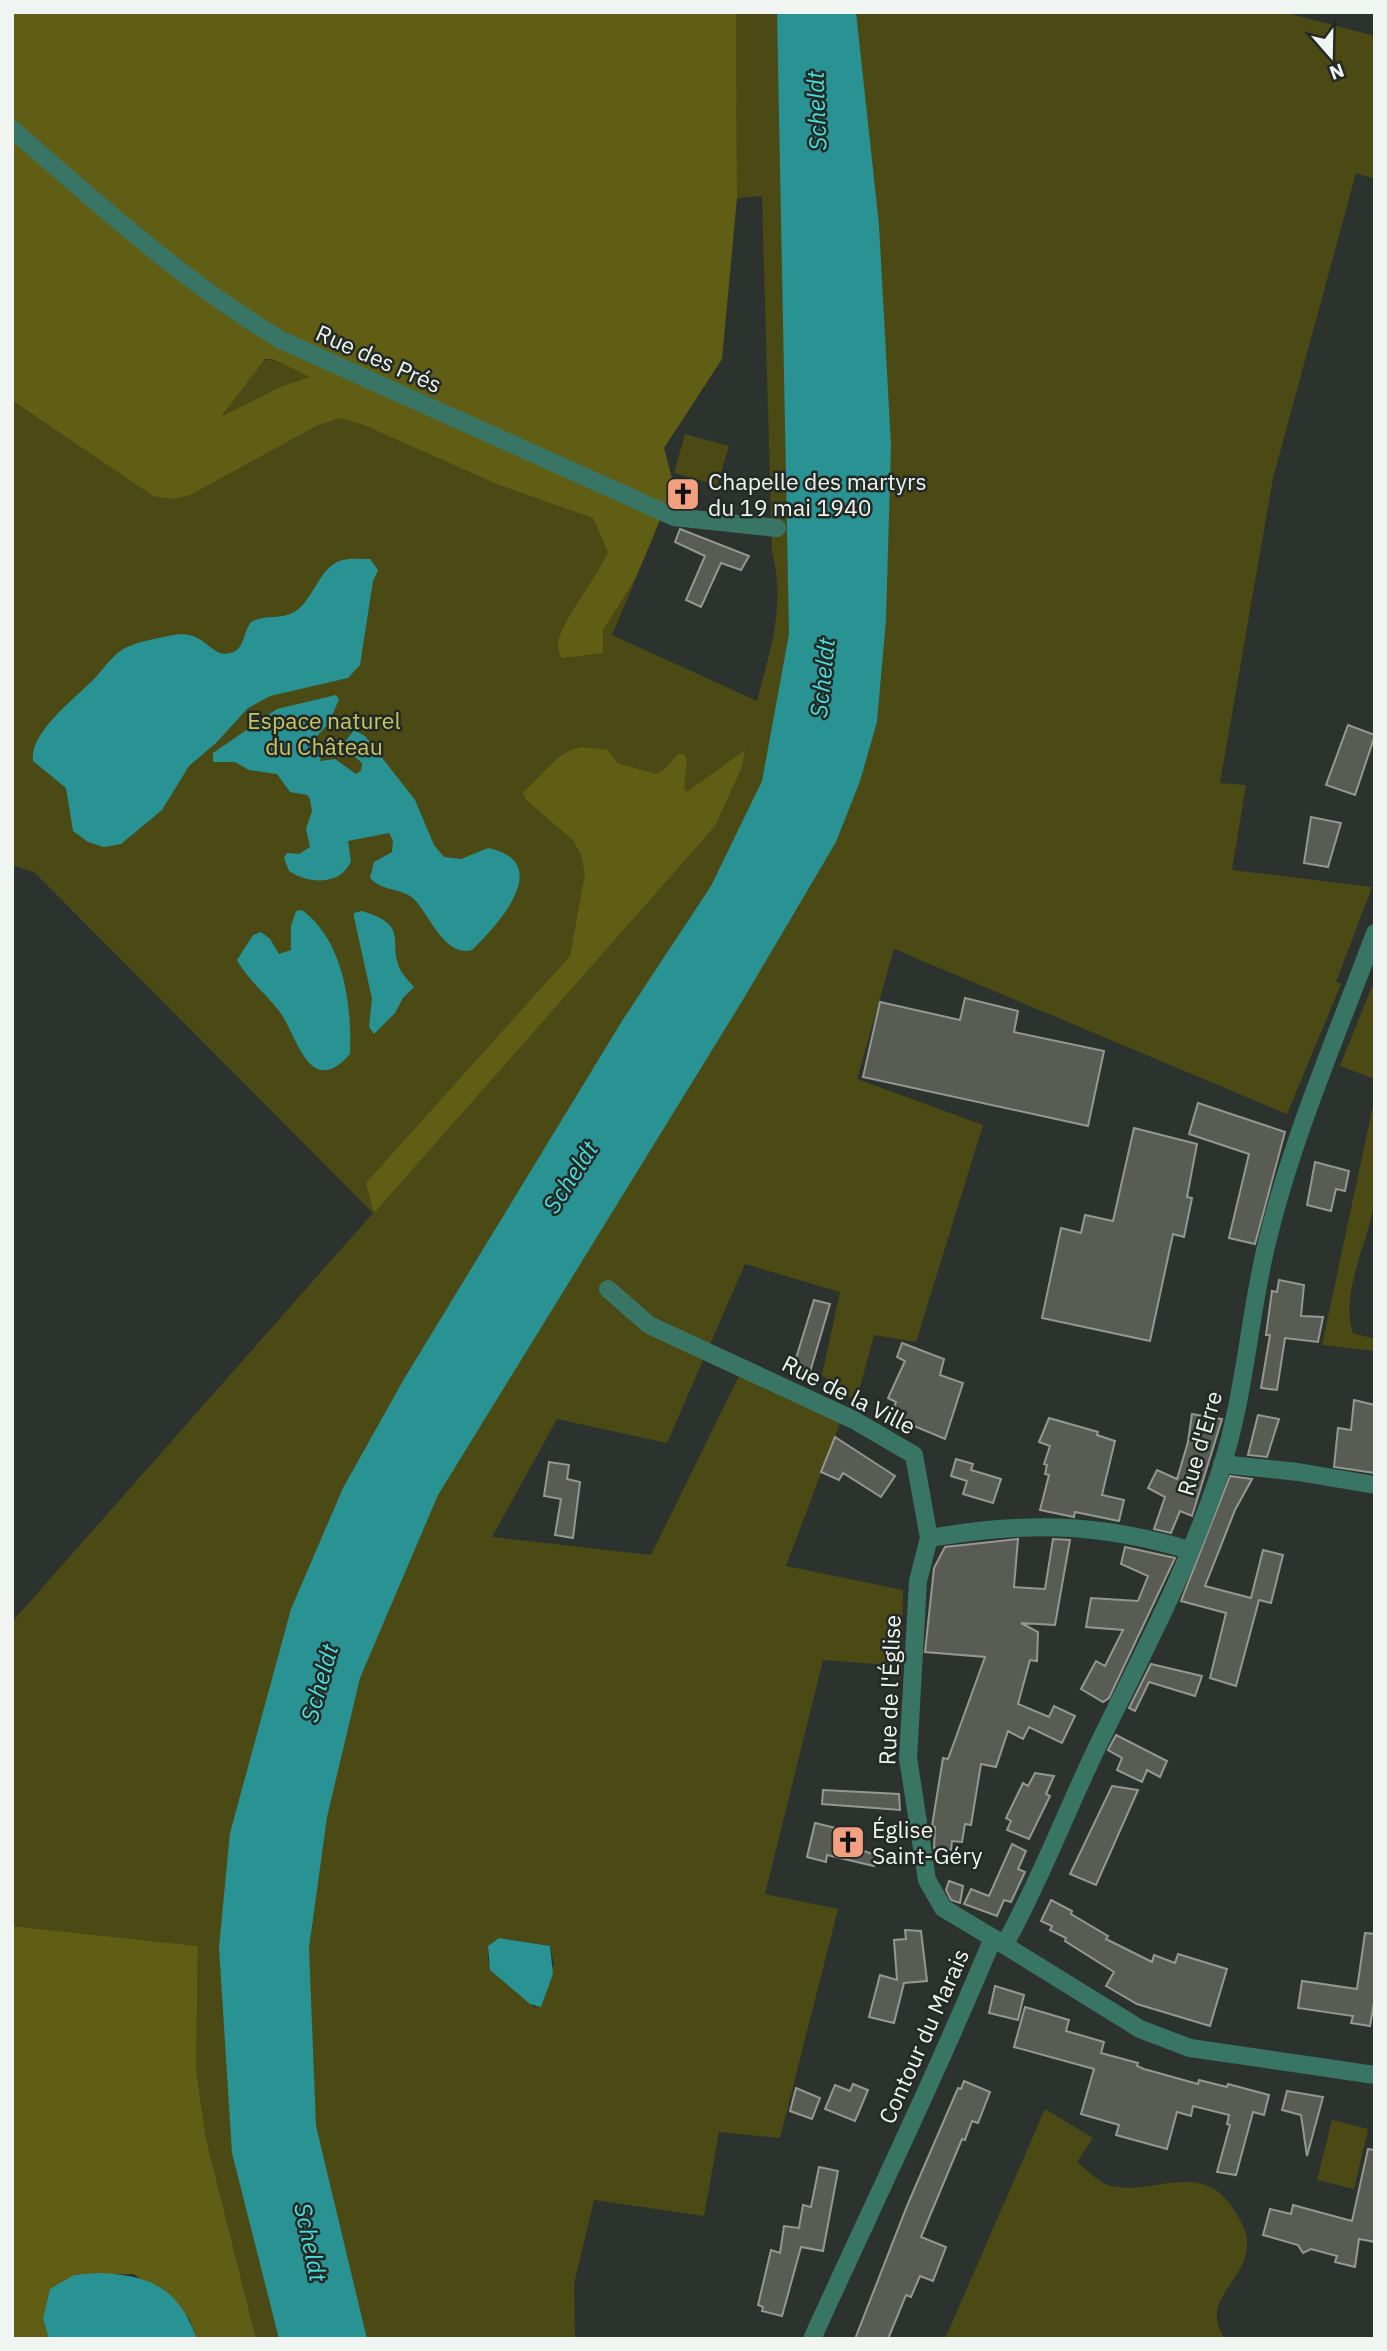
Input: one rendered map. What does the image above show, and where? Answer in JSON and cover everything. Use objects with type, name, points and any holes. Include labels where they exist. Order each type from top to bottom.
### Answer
[{"type":"street","name":"Rue des Prés","points":[[12,129],[133,231],[251,321],[281,340],[674,517],[777,528]]},
{"type":"street","name":"Rue d'Erre","points":[[999,1941],[1052,1850],[1102,1737],[1160,1622],[1222,1464],[1240,1394],[1264,1253],[1284,1179],[1375,933]]},
{"type":"street","name":"Rue de la Ville","points":[[608,1289],[649,1325],[854,1420],[914,1455],[929,1538]]},
{"type":"street","points":[[1222,1464],[1298,1472],[1375,1485]]},
{"type":"street","points":[[929,1538],[995,1527],[1072,1528],[1135,1534],[1189,1550]]},
{"type":"street","name":"Rue de l'Église","points":[[929,1538],[918,1581],[908,1758],[927,1880],[943,1908],[999,1941]]},
{"type":"street","name":"Contour du Marais","points":[[812,2339],[893,2159],[999,1941],[1140,2029],[1190,2048],[1375,2075]]},
{"type":"green space","name":"Espace naturel du Château","points":[[736,12],[1283,12],[1375,36],[1375,179],[1356,173],[1273,478],[1220,783],[1246,785],[1232,870],[1372,887],[1336,982],[1341,984],[1287,1114],[894,949],[857,1079],[983,1125],[916,1342],[874,1335],[856,1402],[822,1375],[840,1292],[745,1264],[667,1443],[557,1419],[492,1537],[651,1555],[739,1376],[840,1423],[786,1566],[903,1590],[902,1666],[823,1660],[765,1894],[838,1909],[780,2138],[719,2132],[704,2216],[594,2200],[574,2284],[575,2339],[256,2339],[206,2139],[196,2069],[198,1946],[12,1926],[12,1622],[373,1213],[34,872],[12,865],[12,360],[192,457],[261,362],[271,359],[655,533],[612,635],[757,701],[777,609],[776,571],[772,552],[762,196],[737,198]],"holes":[[[499,1938],[550,1946],[554,1964],[535,2008],[488,1962],[488,1946]]]},
{"type":"green space","points":[[685,434],[729,446],[717,485],[674,473]]},
{"type":"green space","points":[[1375,979],[1375,1079],[1340,1066]]},
{"type":"green space","points":[[1375,1096],[1376,1192],[1371,1220],[1352,1285],[1350,1318],[1353,1333],[1375,1339],[1375,1351],[1322,1345]]},
{"type":"green space","points":[[1045,2109],[1093,2138],[1077,2162],[1103,2182],[1129,2188],[1192,2182],[1221,2194],[1234,2210],[1245,2231],[1247,2244],[1245,2258],[1220,2302],[1217,2313],[1218,2325],[1225,2339],[945,2339]]},
{"type":"green space","points":[[1332,2120],[1368,2129],[1354,2189],[1317,2180]]},
{"type":"shaded area","points":[[12,12],[736,12],[737,198],[722,359],[664,448],[672,478],[667,503],[635,579],[603,630],[603,653],[562,658],[558,646],[567,620],[608,552],[593,518],[497,484],[364,425],[340,418],[318,425],[190,495],[172,499],[153,496],[12,400]],"holes":[[[265,359],[272,359],[310,377],[278,388],[221,417]]]},
{"type":"shaded area","points":[[583,747],[608,750],[617,763],[656,774],[664,770],[678,754],[684,754],[687,760],[684,788],[687,792],[745,750],[741,769],[715,826],[374,1213],[366,1183],[570,956],[585,874],[581,855],[573,840],[526,800],[523,792],[565,753]]},
{"type":"shaded area","points":[[12,1926],[198,1946],[196,2069],[206,2139],[256,2339],[197,2339],[189,2318],[134,2274],[74,2275],[43,2319],[49,2339],[12,2339]]},
{"type":"water","name":"Scheldt","points":[[777,12],[856,12],[879,225],[891,446],[886,619],[877,722],[860,781],[836,842],[741,1003],[438,1495],[360,1678],[327,1817],[309,1948],[316,2126],[367,2339],[279,2339],[232,2153],[219,1947],[230,1833],[291,1609],[343,1488],[404,1379],[622,1021],[711,886],[762,781],[789,634]]},
{"type":"water","points":[[346,559],[370,559],[378,570],[373,581],[360,665],[348,678],[270,696],[248,708],[216,743],[189,766],[162,810],[121,844],[104,847],[88,842],[73,831],[66,788],[33,761],[34,750],[46,727],[114,656],[127,647],[184,634],[193,636],[218,652],[231,653],[239,648],[251,622],[289,614],[301,607],[322,576],[335,563]]},
{"type":"water","points":[[336,695],[339,699],[329,723],[308,746],[309,751],[322,750],[320,761],[335,759],[356,774],[361,771],[362,763],[345,748],[344,743],[354,730],[365,736],[415,800],[434,845],[444,857],[461,859],[488,848],[508,855],[518,866],[519,880],[515,895],[495,926],[472,950],[454,948],[438,933],[414,899],[370,878],[374,862],[392,852],[393,841],[389,833],[348,841],[351,861],[340,875],[332,879],[314,880],[297,875],[289,871],[284,858],[287,853],[299,854],[310,847],[306,829],[312,811],[310,799],[307,795],[290,792],[277,774],[249,770],[235,762],[213,762],[213,753],[277,709]]},
{"type":"water","points":[[302,910],[328,939],[336,956],[347,995],[350,1054],[336,1067],[324,1070],[314,1067],[306,1059],[286,1021],[237,960],[253,935],[261,932],[270,939],[279,954],[291,950],[291,926],[296,911]]},
{"type":"water","points":[[362,911],[388,923],[393,930],[398,963],[404,976],[414,987],[403,998],[395,1013],[374,1034],[369,1027],[372,999],[354,917],[354,913]]},
{"type":"water","points":[[499,1938],[550,1946],[553,1974],[541,2007],[530,2004],[490,1970],[488,1946]]},
{"type":"water","points":[[98,2273],[133,2277],[160,2287],[181,2307],[197,2339],[49,2339],[43,2319],[50,2289],[74,2275]]},
{"type":"building","points":[[680,529],[749,556],[741,570],[721,563],[701,607],[686,600],[705,556],[675,542]]},
{"type":"building","points":[[1348,725],[1375,735],[1355,795],[1326,785]]},
{"type":"building","points":[[1311,817],[1341,823],[1328,867],[1304,863]]},
{"type":"building","points":[[965,998],[1018,1011],[1014,1032],[1104,1051],[1088,1126],[863,1077],[880,1002],[960,1020]]},
{"type":"building","points":[[1198,1103],[1285,1132],[1255,1244],[1229,1238],[1249,1154],[1189,1134]]},
{"type":"building","points":[[1134,1128],[1197,1144],[1187,1197],[1192,1198],[1184,1237],[1173,1234],[1150,1341],[1042,1318],[1061,1228],[1081,1233],[1085,1215],[1113,1221]]},
{"type":"building","points":[[1315,1162],[1349,1171],[1345,1191],[1336,1189],[1331,1211],[1307,1205]]},
{"type":"building","points":[[1279,1280],[1304,1285],[1301,1316],[1323,1317],[1318,1342],[1285,1338],[1277,1390],[1261,1388],[1270,1335],[1266,1335],[1272,1291],[1277,1292]]},
{"type":"building","points":[[814,1300],[830,1304],[810,1372],[793,1368]]},
{"type":"building","points":[[902,1343],[944,1359],[940,1375],[963,1383],[945,1439],[890,1416],[896,1402],[888,1398],[905,1361],[897,1357]]},
{"type":"building","points":[[1354,1400],[1375,1405],[1375,1473],[1334,1467],[1338,1428],[1351,1430]]},
{"type":"building","points":[[1192,1414],[1222,1419],[1192,1516],[1180,1511],[1171,1533],[1154,1529],[1165,1497],[1148,1488],[1157,1470],[1177,1479],[1188,1442]]},
{"type":"building","points":[[1258,1415],[1279,1419],[1267,1457],[1248,1455]]},
{"type":"building","points":[[1049,1418],[1098,1432],[1097,1435],[1115,1441],[1102,1495],[1124,1500],[1119,1521],[1075,1512],[1074,1517],[1040,1510],[1049,1475],[1045,1474],[1047,1465],[1044,1464],[1050,1446],[1039,1442]]},
{"type":"building","points":[[835,1437],[895,1476],[881,1497],[843,1473],[839,1480],[821,1472]]},
{"type":"building","points":[[956,1459],[973,1464],[971,1470],[1001,1479],[993,1503],[963,1494],[967,1481],[951,1476]]},
{"type":"building","points":[[549,1462],[569,1465],[567,1479],[580,1482],[573,1538],[555,1535],[561,1499],[544,1496]]},
{"type":"building","points":[[1230,1476],[1252,1479],[1235,1510],[1205,1586],[1251,1598],[1263,1550],[1283,1555],[1271,1603],[1259,1600],[1236,1686],[1210,1678],[1226,1613],[1181,1601]]},
{"type":"building","points":[[1018,1539],[1014,1587],[1045,1589],[1053,1539],[1070,1540],[1055,1625],[1021,1623],[1038,1632],[1037,1661],[1030,1660],[1018,1704],[1049,1717],[1054,1706],[1075,1716],[1062,1743],[1029,1727],[1023,1739],[1008,1731],[996,1767],[981,1764],[971,1825],[965,1824],[962,1842],[952,1841],[951,1850],[934,1848],[935,1827],[932,1826],[943,1758],[948,1759],[985,1657],[925,1652],[934,1568],[945,1547]]},
{"type":"building","points":[[1125,1547],[1175,1558],[1109,1698],[1103,1702],[1081,1689],[1096,1661],[1105,1666],[1123,1630],[1086,1627],[1091,1598],[1138,1601],[1148,1576],[1121,1564]]},
{"type":"building","points":[[1151,1664],[1202,1676],[1195,1696],[1149,1682],[1135,1711],[1129,1708]]},
{"type":"building","points":[[1116,1735],[1167,1761],[1160,1777],[1147,1770],[1142,1782],[1117,1770],[1122,1758],[1108,1750]]},
{"type":"building","points":[[1035,1773],[1054,1776],[1046,1794],[1050,1796],[1029,1839],[1007,1830],[1011,1821],[1006,1818],[1023,1783],[1028,1786]]},
{"type":"building","points":[[1112,1786],[1138,1790],[1096,1885],[1070,1874]]},
{"type":"building","points":[[823,1790],[899,1794],[900,1810],[822,1804]]},
{"type":"building","name":"Église Saint-Géry","points":[[815,1823],[848,1831],[845,1844],[878,1856],[874,1866],[827,1855],[826,1862],[807,1857]]},
{"type":"building","points":[[1012,1844],[1026,1851],[1018,1869],[1025,1872],[1011,1902],[1004,1900],[997,1916],[964,1904],[971,1889],[989,1896]]},
{"type":"building","points":[[949,1881],[963,1886],[960,1903],[951,1900],[946,1890]]},
{"type":"building","points":[[1051,1900],[1108,1936],[1106,1939],[1152,1962],[1154,1955],[1175,1963],[1178,1954],[1227,1969],[1210,2026],[1137,2004],[1106,1986],[1114,1972],[1065,1941],[1066,1938],[1050,1930],[1052,1926],[1041,1921]]},
{"type":"building","points":[[905,1930],[921,1931],[927,1981],[904,1983],[894,2023],[869,2017],[880,1975],[897,1980],[894,1940],[906,1939]]},
{"type":"building","points":[[1365,1933],[1375,1934],[1375,1997],[1370,2026],[1351,2023],[1353,2016],[1298,2008],[1302,1981],[1357,1989]]},
{"type":"building","points":[[995,1986],[1024,1995],[1018,2020],[989,2013]]},
{"type":"building","points":[[1025,2007],[1069,2020],[1066,2031],[1104,2042],[1101,2053],[1138,2063],[1137,2066],[1144,2069],[1198,2084],[1199,2080],[1227,2087],[1228,2084],[1269,2095],[1264,2115],[1253,2112],[1236,2175],[1217,2172],[1230,2125],[1227,2124],[1229,2115],[1193,2106],[1191,2116],[1177,2112],[1167,2149],[1116,2135],[1119,2125],[1081,2114],[1094,2069],[1014,2047]]},
{"type":"building","points":[[964,2081],[990,2092],[978,2123],[972,2121],[965,2140],[962,2139],[921,2237],[946,2247],[933,2281],[920,2276],[911,2297],[906,2295],[888,2339],[855,2339],[907,2206],[958,2088],[961,2089]]},
{"type":"building","points":[[853,2084],[868,2090],[855,2121],[825,2109],[835,2085],[850,2091]]},
{"type":"building","points":[[796,2088],[820,2098],[812,2119],[790,2111]]},
{"type":"building","points":[[1287,2091],[1323,2097],[1307,2156],[1301,2115],[1282,2110]]},
{"type":"building","points":[[1368,2149],[1375,2150],[1375,2242],[1359,2239],[1355,2267],[1335,2262],[1337,2256],[1311,2249],[1303,2253],[1298,2245],[1263,2235],[1270,2209],[1291,2214],[1293,2205],[1352,2221]]},
{"type":"building","points":[[819,2167],[838,2171],[823,2251],[801,2247],[782,2316],[762,2311],[763,2307],[758,2305],[771,2250],[780,2253],[784,2226],[799,2228],[803,2205],[811,2207]]},
{"type":"place","name":"Chapelle des martyrs du 19 mai 1940","points":[[683,494]]},
{"type":"place","name":"Église Saint-Géry","points":[[848,1842]]}]
